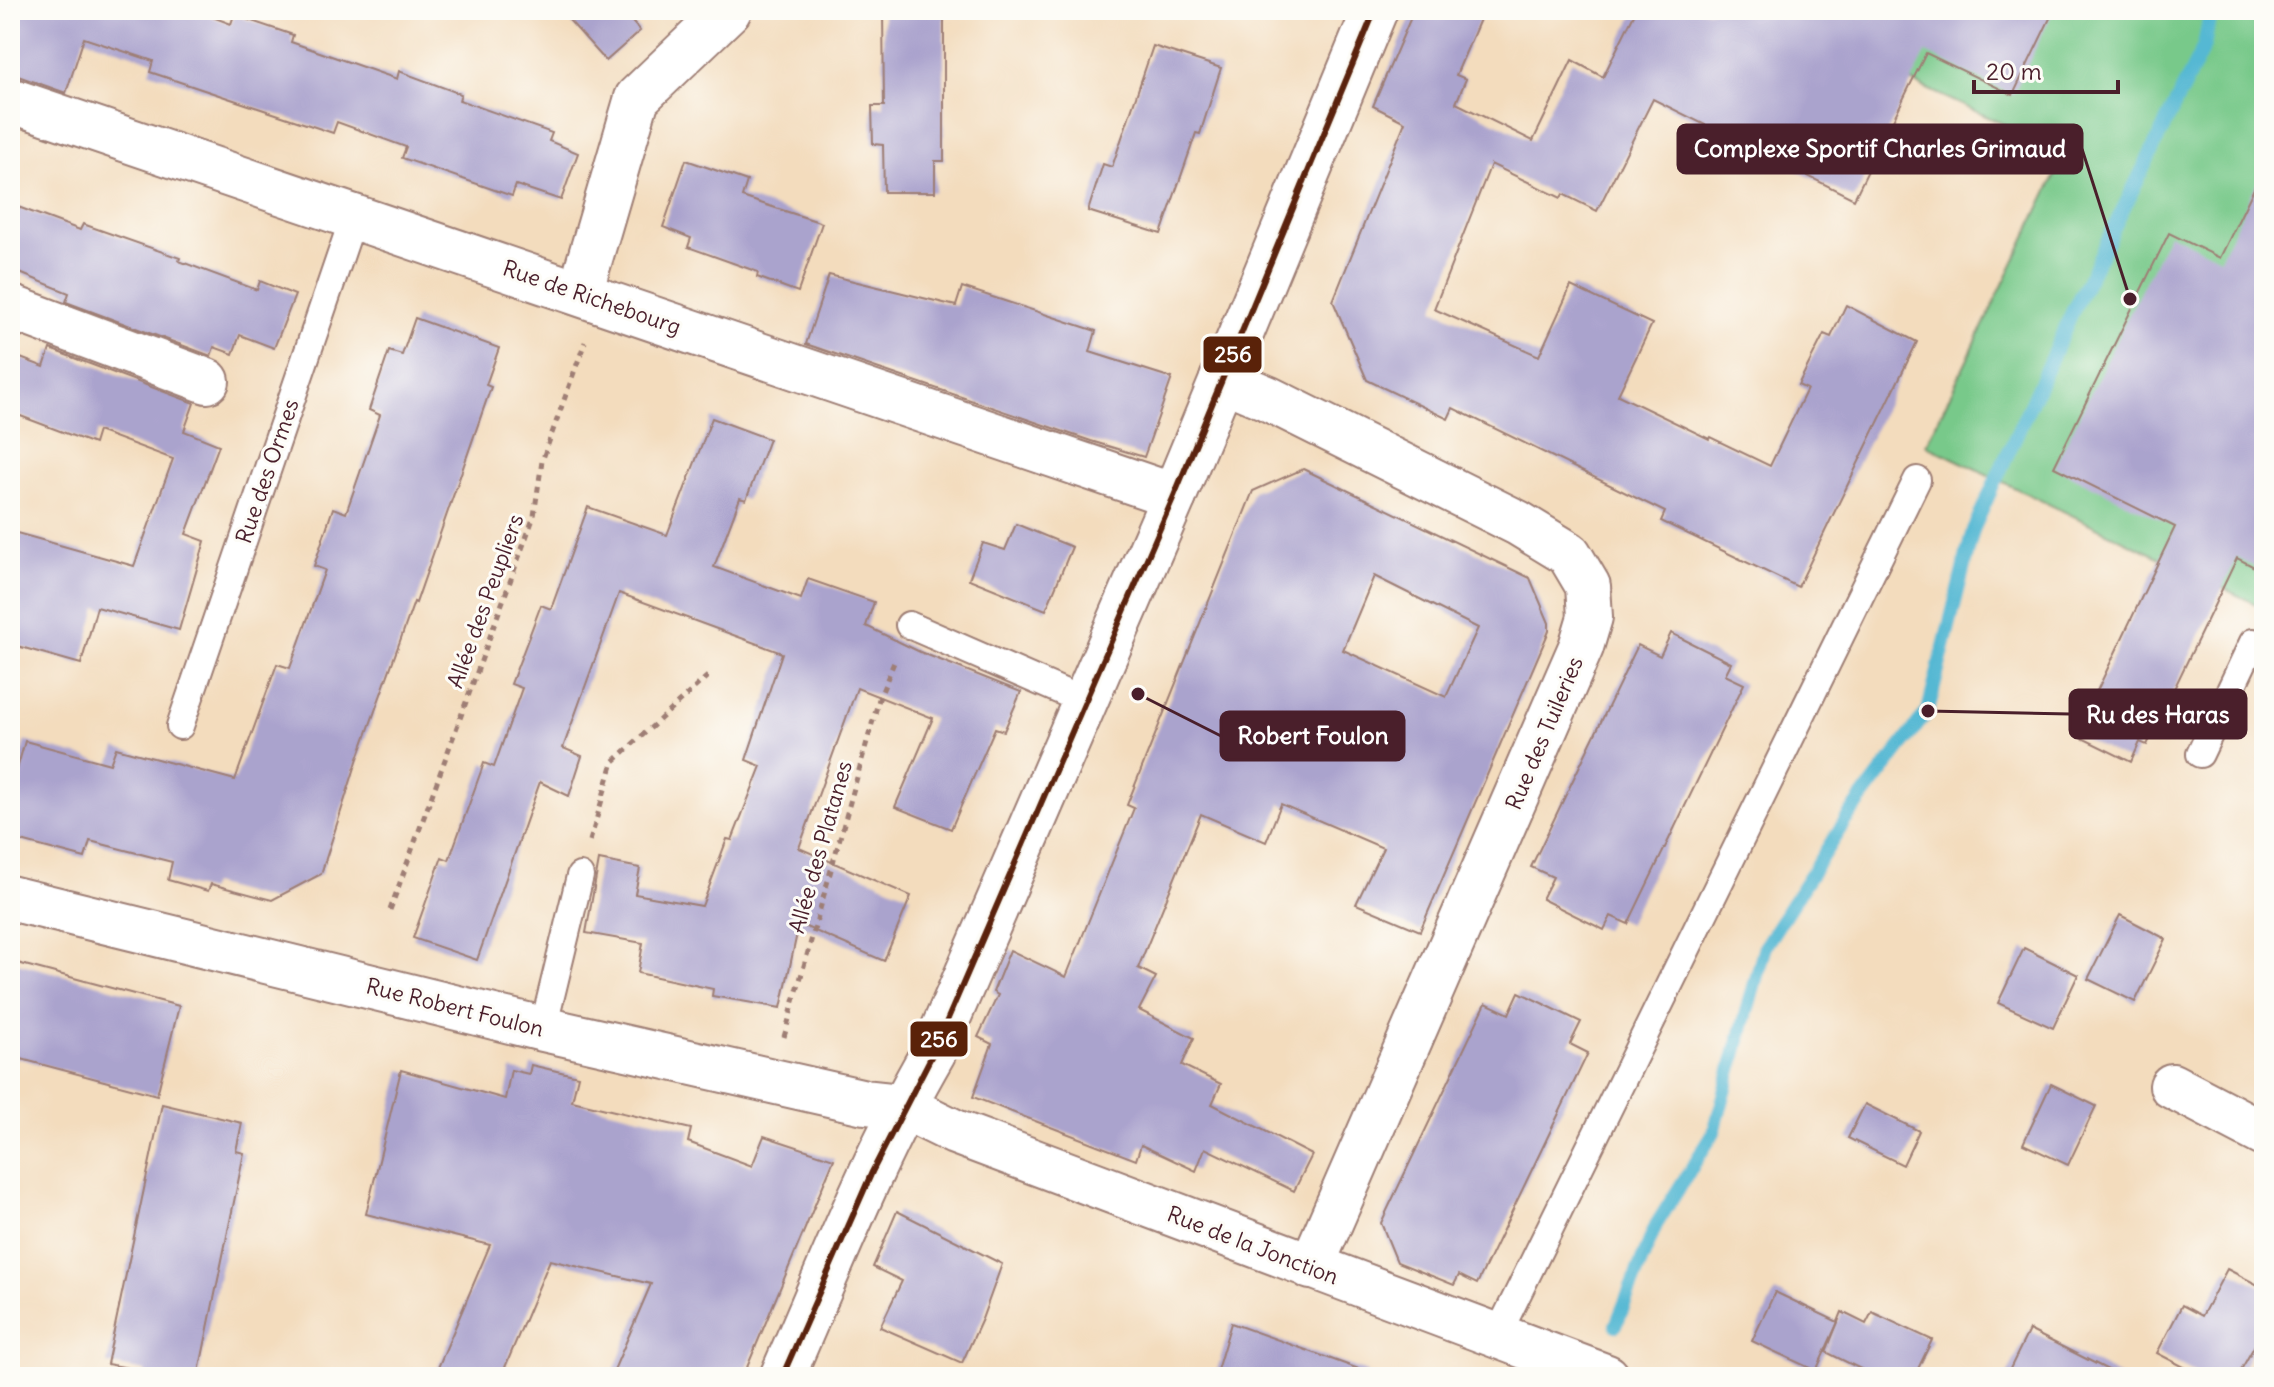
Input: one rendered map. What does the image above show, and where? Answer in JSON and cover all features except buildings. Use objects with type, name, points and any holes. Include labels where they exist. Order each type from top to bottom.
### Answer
[{"type":"street","points":[[590,296],[637,98],[729,10]]},
{"type":"street","points":[[782,1377],[902,1106],[933,1053],[1086,702],[1375,10]]},
{"type":"street","name":"Rue de Richebourg","points":[[10,100],[1174,496]]},
{"type":"street","points":[[10,307],[207,381]]},
{"type":"street","name":"Rue des Tuileries","points":[[1222,379],[1281,405],[1518,523],[1569,554],[1588,586],[1590,617],[1581,647],[1311,1267]]},
{"type":"street","name":"Rue Robert Foulon","points":[[10,898],[543,1029],[865,1102],[902,1106]]},
{"type":"street","points":[[2172,1086],[2264,1134]]},
{"type":"street","name":"Rue de la Jonction","points":[[902,1106],[955,1132],[1607,1377]]},
{"type":"lane","name":"Rue des Ormes","points":[[180,726],[354,216]]},
{"type":"lane","points":[[1497,1336],[1917,480]]},
{"type":"lane","points":[[909,625],[1086,702]]},
{"type":"lane","points":[[2200,754],[2253,642],[2264,648]]},
{"type":"lane","points":[[543,1029],[580,876]]},
{"type":"path","name":"Allée des Peupliers","points":[[390,910],[534,516],[542,461],[590,296]]},
{"type":"path","name":"Allée des Platanes","points":[[771,1081],[879,699],[909,625]]},
{"type":"path","points":[[580,876],[613,762],[711,673]]},
{"type":"green space","points":[[1756,10],[2264,10],[2264,608],[1926,445],[2066,153]]},
{"type":"waterway","points":[[1616,1325],[1656,1225],[1714,1132],[1765,946],[1845,821],[1928,711],[1973,530],[2075,306],[2204,46],[2211,10]]},
{"type":"transit line","name":"256","points":[[782,1377],[872,1172],[933,1053],[1174,496],[1375,10]]},
{"type":"place","name":"Complexe Sportif Charles Grimaud","points":[[2130,299]]},
{"type":"place","name":"Robert Foulon","points":[[1138,694]]},
{"type":"place","name":"Ru des Haras","points":[[1928,711]]}]
